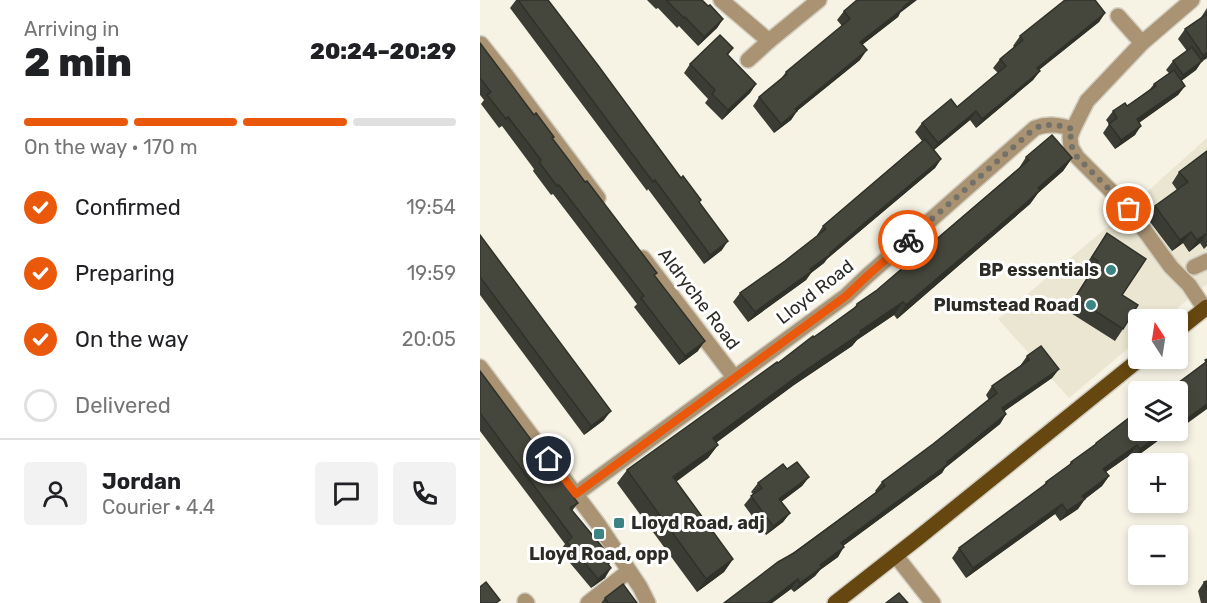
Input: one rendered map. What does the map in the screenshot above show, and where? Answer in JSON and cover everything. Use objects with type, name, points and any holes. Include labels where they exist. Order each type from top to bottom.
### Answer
[{"type":"main road","points":[[1188,322],[1206,308]]},
{"type":"main road","points":[[835,603],[1128,369]]},
{"type":"street","points":[[721,0],[769,41]]},
{"type":"street","points":[[748,60],[819,0]]},
{"type":"street","points":[[1192,0],[1142,43],[1087,101],[1070,137],[1071,147],[1077,157],[1129,209],[1171,267],[1189,285],[1206,308]]},
{"type":"street","points":[[1118,16],[1142,43]]},
{"type":"street","points":[[481,44],[610,214]]},
{"type":"street","name":"Lloyd Road","points":[[576,494],[846,296],[1035,128],[1056,124],[1073,129]]},
{"type":"street","name":"Aldryche Road","points":[[638,251],[734,377]]},
{"type":"street","points":[[480,367],[598,524],[648,603]]},
{"type":"street","points":[[896,556],[933,603]]},
{"type":"street","points":[[588,603],[629,571]]},
{"type":"shaded area","points":[[1207,138],[1207,284],[1176,309],[1128,309],[1128,348],[1069,398],[998,319],[1112,223]]},
{"type":"building","points":[[518,0],[548,0],[681,178],[683,176],[701,200],[699,202],[728,241],[710,255]]},
{"type":"building","points":[[666,0],[702,0],[723,19],[704,37]]},
{"type":"building","points":[[857,0],[912,0],[860,42],[867,50],[795,109],[797,111],[781,124],[759,97],[850,19],[844,11]]},
{"type":"building","points":[[1065,0],[1095,0],[1105,13],[1037,68],[1040,71],[982,119],[976,111],[938,143],[922,123],[951,99],[957,107],[1006,66],[1000,59],[1023,40],[1020,36]]},
{"type":"building","points":[[1207,14],[1207,53],[1203,55],[1185,29]]},
{"type":"building","points":[[720,35],[733,48],[727,54],[756,84],[728,110],[712,94],[715,90],[690,64]]},
{"type":"building","points":[[480,43],[657,273],[654,275],[705,341],[685,356],[641,298],[644,296],[539,162],[541,160],[508,117],[506,119],[487,95],[491,92],[480,78]]},
{"type":"building","points":[[1192,47],[1202,61],[1183,75],[1173,61]]},
{"type":"building","points":[[1174,70],[1185,86],[1137,119],[1141,126],[1121,140],[1109,124],[1117,118],[1113,111],[1125,103],[1127,106]]},
{"type":"building","points":[[1052,135],[1072,158],[1038,188],[1040,190],[1027,202],[906,305],[903,302],[860,331],[861,333],[713,438],[718,445],[673,477],[733,559],[706,579],[627,470],[857,306],[1029,160],[1026,157]]},
{"type":"building","points":[[925,139],[941,159],[831,254],[810,269],[812,271],[755,312],[740,293],[826,229],[823,226]]},
{"type":"building","points":[[1207,151],[1207,233],[1197,240],[1191,232],[1180,240],[1155,206],[1188,182],[1179,172]]},
{"type":"building","points":[[1107,233],[1146,259],[1122,295],[1138,305],[1136,309],[1128,309],[1128,321],[1123,329],[1075,298],[1098,261],[1092,257]]},
{"type":"building","points":[[480,235],[611,411],[591,426],[480,277]]},
{"type":"building","points":[[1041,346],[1059,369],[1002,408],[1006,414],[947,462],[948,464],[841,543],[844,547],[820,565],[822,567],[800,583],[798,579],[767,603],[724,603],[885,486],[882,482],[997,393],[992,386],[1029,360],[1027,356]]},
{"type":"building","points":[[1207,359],[1207,404],[1188,418],[1188,381],[1181,381],[1206,362]]},
{"type":"building","points":[[480,371],[578,503],[570,508],[613,560],[608,564],[611,568],[598,579],[567,542],[572,537],[480,413]]},
{"type":"building","points":[[1128,419],[1128,441],[1151,441],[1140,449],[1137,445],[1103,469],[1109,476],[1082,496],[1085,499],[1067,511],[1062,504],[973,568],[959,548],[1047,483]]},
{"type":"building","points":[[797,462],[809,477],[779,499],[790,513],[773,526],[751,496],[762,488],[758,483],[783,464],[787,469]]},
{"type":"building","points":[[486,582],[500,600],[496,603],[480,603],[480,587]]},
{"type":"building","points":[[623,584],[637,603],[608,603],[605,598]]},
{"type":"building","points":[[899,593],[908,603],[886,603]]},
{"type":"way so far","points":[[908,240],[1035,128],[1044,125],[1056,124],[1073,129],[1070,137],[1071,147],[1077,157],[1129,209]]},
{"type":"place","name":"BP essentials","points":[[1111,270]]},
{"type":"place","name":"Plumstead Road","points":[[1091,305]]},
{"type":"place","name":"Lloyd Road, adj","points":[[619,523]]},
{"type":"place","name":"Lloyd Road, opp","points":[[599,534]]},
{"type":"route","points":[[549,459],[576,494],[846,296],[908,240]]}]
